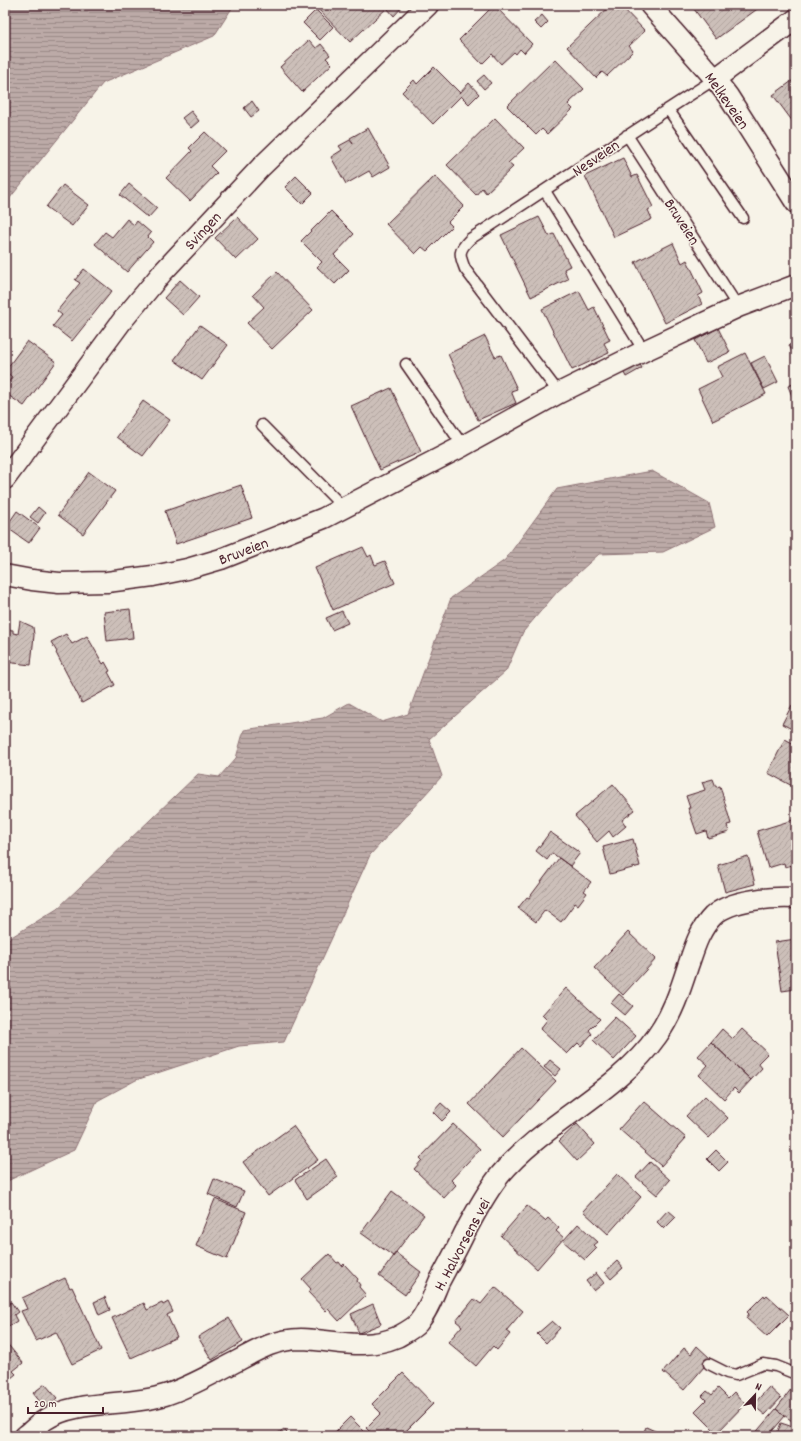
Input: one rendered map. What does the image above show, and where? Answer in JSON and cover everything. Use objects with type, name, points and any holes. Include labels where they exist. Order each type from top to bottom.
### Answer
[{"type":"street","name":"Svingen","points":[[5,479],[122,321],[162,273],[261,167],[428,5]]},
{"type":"street","name":"Melkeveien","points":[[650,5],[728,96],[796,203]]},
{"type":"street","name":"Nesveien","points":[[715,79],[796,19]]},
{"type":"street","name":"Bruveien","points":[[5,575],[39,581],[83,583],[107,582],[153,576],[187,569],[221,559],[324,518],[463,446],[559,393],[644,351],[738,307],[796,285]]},
{"type":"street","name":"H. Halvorsens vei","points":[[25,1436],[46,1419],[65,1411],[81,1407],[142,1401],[165,1395],[198,1381],[268,1344],[284,1340],[300,1339],[365,1345],[385,1342],[405,1333],[416,1325],[426,1311],[477,1210],[498,1177],[522,1152],[616,1079],[639,1058],[656,1038],[669,1018],[677,1000],[700,934],[715,914],[725,908],[750,900],[796,898]]},
{"type":"lane","name":"Nesveien","points":[[559,393],[464,268],[460,256],[462,248],[470,239],[545,191],[627,135],[715,79]]},
{"type":"lane","points":[[668,109],[743,218]]},
{"type":"lane","name":"Bruveien","points":[[627,135],[738,307]]},
{"type":"lane","points":[[545,191],[644,351]]},
{"type":"lane","points":[[406,364],[463,446]]},
{"type":"lane","points":[[262,425],[343,507]]},
{"type":"lane","points":[[709,1364],[727,1373],[736,1375],[764,1364],[776,1366],[796,1374]]},
{"type":"shaded area","points":[[5,5],[234,5],[214,36],[103,83],[5,204]]},
{"type":"shaded area","points":[[652,471],[709,503],[715,527],[663,552],[599,554],[557,592],[523,632],[506,671],[429,739],[442,776],[370,855],[284,1042],[239,1046],[136,1080],[97,1101],[74,1150],[5,1182],[5,941],[57,909],[198,774],[219,777],[236,758],[244,730],[323,718],[349,703],[382,722],[408,714],[451,598],[505,560],[557,489]]},
{"type":"building","points":[[314,5],[403,6],[394,16],[387,8],[350,42]]},
{"type":"building","points":[[494,5],[532,44],[524,53],[520,49],[516,54],[514,52],[501,64],[492,54],[482,64],[459,40]]},
{"type":"building","points":[[611,5],[620,5],[645,31],[629,46],[633,51],[607,76],[602,72],[596,78],[567,47]]},
{"type":"building","points":[[691,5],[758,5],[760,7],[716,39]]},
{"type":"building","points":[[316,10],[333,27],[320,40],[303,23]]},
{"type":"building","points":[[542,15],[548,22],[541,29],[534,22]]},
{"type":"building","points":[[309,40],[316,48],[321,44],[330,55],[326,58],[332,64],[302,92],[280,67]]},
{"type":"building","points":[[555,59],[584,89],[568,104],[573,109],[547,134],[542,129],[536,135],[507,106]]},
{"type":"building","points":[[434,67],[460,93],[469,83],[479,94],[469,104],[461,96],[433,124],[402,92],[414,80],[417,84]]},
{"type":"building","points":[[484,75],[491,83],[484,89],[477,81]]},
{"type":"building","points":[[796,78],[796,126],[773,95]]},
{"type":"building","points":[[252,101],[259,111],[251,117],[244,108]]},
{"type":"building","points":[[191,111],[199,121],[191,128],[182,118]]},
{"type":"building","points":[[495,118],[524,148],[508,163],[513,167],[486,193],[482,188],[476,195],[447,165]]},
{"type":"building","points":[[368,128],[390,167],[373,177],[369,171],[346,184],[331,157],[342,150],[339,146],[350,140],[353,144],[350,138]]},
{"type":"building","points":[[205,132],[225,151],[210,166],[217,173],[190,201],[166,178],[192,151],[189,148]]},
{"type":"building","points":[[623,158],[632,177],[637,175],[653,207],[648,210],[652,219],[614,237],[585,176]]},
{"type":"building","points":[[296,176],[313,193],[302,204],[285,187]]},
{"type":"building","points":[[435,176],[464,206],[448,222],[452,226],[427,251],[422,247],[415,254],[386,224]]},
{"type":"building","points":[[129,184],[157,208],[148,218],[120,195]]},
{"type":"building","points":[[63,185],[89,205],[72,226],[46,207]]},
{"type":"building","points":[[331,211],[354,234],[334,255],[349,270],[335,284],[317,267],[322,262],[301,241]]},
{"type":"building","points":[[237,217],[258,239],[236,260],[215,238]]},
{"type":"building","points":[[539,217],[549,236],[554,234],[570,266],[564,269],[568,279],[531,297],[501,235]]},
{"type":"building","points":[[127,219],[134,225],[137,221],[151,233],[148,237],[153,242],[127,272],[95,244],[105,232],[112,237]]},
{"type":"building","points":[[673,243],[682,263],[687,260],[703,293],[698,296],[702,304],[665,323],[635,262]]},
{"type":"building","points":[[84,269],[112,291],[72,341],[53,326],[62,315],[57,311],[80,283],[75,280]]},
{"type":"building","points":[[277,272],[313,310],[272,349],[247,323],[264,307],[253,295]]},
{"type":"building","points":[[180,280],[199,297],[183,315],[164,298]]},
{"type":"building","points":[[579,291],[589,310],[594,307],[610,340],[604,343],[609,353],[572,370],[542,309]]},
{"type":"building","points":[[200,325],[228,345],[202,380],[174,360]]},
{"type":"building","points":[[718,328],[730,352],[706,363],[695,340]]},
{"type":"building","points":[[485,336],[495,357],[501,355],[517,389],[511,391],[516,403],[478,420],[448,354]]},
{"type":"building","points":[[27,341],[56,362],[24,406],[5,393],[5,388],[12,377],[5,371]]},
{"type":"building","points":[[796,342],[796,360],[789,345]]},
{"type":"building","points":[[745,353],[766,394],[713,421],[698,389],[722,377],[717,367]]},
{"type":"building","points":[[765,356],[778,382],[764,389],[751,363]]},
{"type":"building","points":[[636,358],[642,368],[626,377],[621,367]]},
{"type":"building","points":[[796,383],[796,395],[792,396],[788,386]]},
{"type":"building","points":[[391,388],[421,452],[380,470],[351,406]]},
{"type":"building","points":[[143,401],[170,420],[143,456],[117,437]]},
{"type":"building","points":[[89,472],[115,491],[83,534],[58,515]]},
{"type":"building","points":[[241,485],[252,518],[176,544],[165,511]]},
{"type":"building","points":[[38,507],[45,513],[38,523],[30,517]]},
{"type":"building","points":[[17,511],[40,528],[29,543],[6,527]]},
{"type":"building","points":[[363,547],[368,557],[371,555],[375,565],[385,561],[395,583],[333,610],[315,568]]},
{"type":"building","points":[[130,609],[133,638],[107,641],[104,612]]},
{"type":"building","points":[[342,611],[348,623],[332,630],[326,618]]},
{"type":"building","points":[[20,621],[33,627],[34,635],[31,665],[5,662],[5,629],[13,630],[13,633],[18,634]]},
{"type":"building","points":[[66,634],[72,644],[87,636],[103,664],[105,662],[110,671],[108,672],[115,685],[82,703],[51,642]]},
{"type":"building","points":[[792,705],[796,707],[796,731],[782,724]]},
{"type":"building","points":[[785,739],[796,745],[796,788],[768,773]]},
{"type":"building","points":[[713,779],[716,787],[720,786],[731,824],[727,825],[729,832],[708,838],[706,831],[697,834],[688,808],[690,808],[686,796],[705,790],[702,782]]},
{"type":"building","points":[[613,784],[635,810],[622,820],[626,826],[613,837],[609,831],[597,842],[575,816]]},
{"type":"building","points":[[796,819],[796,864],[785,867],[784,863],[768,868],[757,831]]},
{"type":"building","points":[[550,832],[580,853],[570,866],[552,853],[547,860],[536,851]]},
{"type":"building","points":[[633,839],[640,866],[610,874],[603,847]]},
{"type":"building","points":[[748,856],[755,884],[725,892],[718,865]]},
{"type":"building","points":[[559,858],[591,882],[584,891],[587,893],[578,905],[575,903],[561,922],[545,910],[536,922],[518,908],[527,897],[529,898]]},
{"type":"building","points":[[628,932],[656,959],[623,995],[594,968]]},
{"type":"building","points":[[796,939],[796,989],[782,991],[775,942]]},
{"type":"building","points":[[566,988],[600,1019],[589,1030],[592,1034],[581,1046],[578,1043],[567,1054],[540,1029],[547,1020],[542,1015]]},
{"type":"building","points":[[619,994],[633,1006],[625,1015],[611,1003]]},
{"type":"building","points":[[615,1017],[636,1036],[614,1060],[593,1040]]},
{"type":"building","points":[[722,1029],[733,1039],[742,1029],[768,1053],[758,1063],[762,1068],[751,1080],[711,1042]]},
{"type":"building","points":[[711,1042],[751,1080],[739,1093],[734,1088],[724,1099],[699,1075],[708,1065],[698,1056]]},
{"type":"building","points":[[521,1048],[556,1081],[503,1137],[469,1104]]},
{"type":"building","points":[[550,1060],[561,1069],[555,1076],[544,1067]]},
{"type":"building","points":[[705,1096],[728,1118],[709,1138],[686,1116]]},
{"type":"building","points":[[644,1101],[686,1138],[661,1166],[619,1129]]},
{"type":"building","points":[[441,1103],[451,1112],[442,1121],[433,1112]]},
{"type":"building","points":[[453,1124],[480,1149],[451,1180],[456,1185],[444,1198],[414,1169],[422,1160],[420,1158]]},
{"type":"building","points":[[577,1124],[595,1144],[577,1161],[559,1141]]},
{"type":"building","points":[[293,1126],[318,1160],[268,1196],[243,1162]]},
{"type":"building","points":[[716,1150],[728,1162],[719,1171],[707,1159]]},
{"type":"building","points":[[326,1159],[338,1177],[307,1199],[295,1180]]},
{"type":"building","points":[[650,1162],[670,1180],[657,1195],[636,1177]]},
{"type":"building","points":[[617,1174],[641,1197],[608,1234],[583,1211]]},
{"type":"building","points":[[214,1179],[244,1191],[237,1207],[208,1194]]},
{"type":"building","points":[[392,1191],[424,1215],[393,1256],[361,1233]]},
{"type":"building","points":[[215,1199],[246,1212],[227,1259],[196,1246]]},
{"type":"building","points":[[527,1206],[545,1221],[548,1218],[559,1228],[556,1231],[564,1238],[537,1269],[501,1236]]},
{"type":"building","points":[[668,1210],[676,1217],[664,1229],[657,1222]]},
{"type":"building","points":[[578,1224],[598,1242],[594,1245],[597,1248],[585,1260],[563,1241]]},
{"type":"building","points":[[396,1253],[421,1272],[405,1295],[379,1276]]},
{"type":"building","points":[[329,1254],[337,1263],[339,1262],[342,1266],[344,1264],[358,1279],[357,1281],[360,1285],[359,1287],[366,1295],[339,1321],[328,1309],[326,1311],[308,1292],[311,1289],[302,1279]]},
{"type":"building","points":[[617,1261],[623,1268],[611,1279],[605,1272]]},
{"type":"building","points":[[596,1273],[604,1283],[594,1291],[586,1281]]},
{"type":"building","points":[[65,1278],[70,1288],[72,1287],[101,1350],[72,1364],[56,1332],[36,1341],[21,1311],[27,1309],[22,1298]]},
{"type":"building","points":[[495,1287],[523,1311],[506,1331],[510,1334],[497,1350],[493,1346],[476,1366],[448,1342],[462,1326],[456,1321],[474,1299],[481,1304]]},
{"type":"building","points":[[764,1295],[765,1297],[767,1295],[789,1315],[767,1337],[746,1318],[749,1314],[747,1312]]},
{"type":"building","points":[[105,1297],[110,1310],[99,1315],[94,1302]]},
{"type":"building","points":[[11,1302],[18,1312],[14,1315],[17,1321],[9,1326],[5,1320],[5,1307]]},
{"type":"building","points":[[168,1302],[173,1312],[167,1315],[177,1337],[131,1358],[112,1318],[144,1303],[147,1310],[162,1303],[163,1305]]},
{"type":"building","points":[[373,1304],[381,1324],[359,1333],[351,1314]]},
{"type":"building","points":[[229,1318],[243,1342],[212,1360],[198,1337]]},
{"type":"building","points":[[552,1321],[560,1328],[546,1343],[537,1334]]},
{"type":"building","points":[[5,1341],[23,1363],[13,1371],[16,1374],[5,1383]]},
{"type":"building","points":[[697,1346],[711,1359],[684,1390],[663,1372],[684,1348],[691,1354]]},
{"type":"building","points":[[403,1373],[433,1404],[401,1436],[374,1436],[366,1428],[381,1413],[372,1404]]},
{"type":"building","points":[[45,1384],[57,1398],[45,1408],[33,1393]]},
{"type":"building","points":[[795,1384],[796,1385],[796,1424],[776,1409]]},
{"type":"building","points":[[769,1387],[781,1398],[765,1415],[753,1405]]},
{"type":"building","points":[[718,1388],[728,1398],[734,1392],[745,1404],[717,1433],[695,1411],[706,1400],[702,1396],[707,1391],[712,1395]]},
{"type":"building","points":[[776,1409],[785,1416],[768,1436],[753,1436]]},
{"type":"building","points":[[350,1417],[369,1436],[331,1436]]},
{"type":"building","points":[[781,1423],[796,1428],[796,1436],[776,1436]]},
{"type":"building","points":[[646,1427],[666,1436],[642,1436]]},
{"type":"building","points":[[284,1429],[289,1436],[274,1436]]}]
